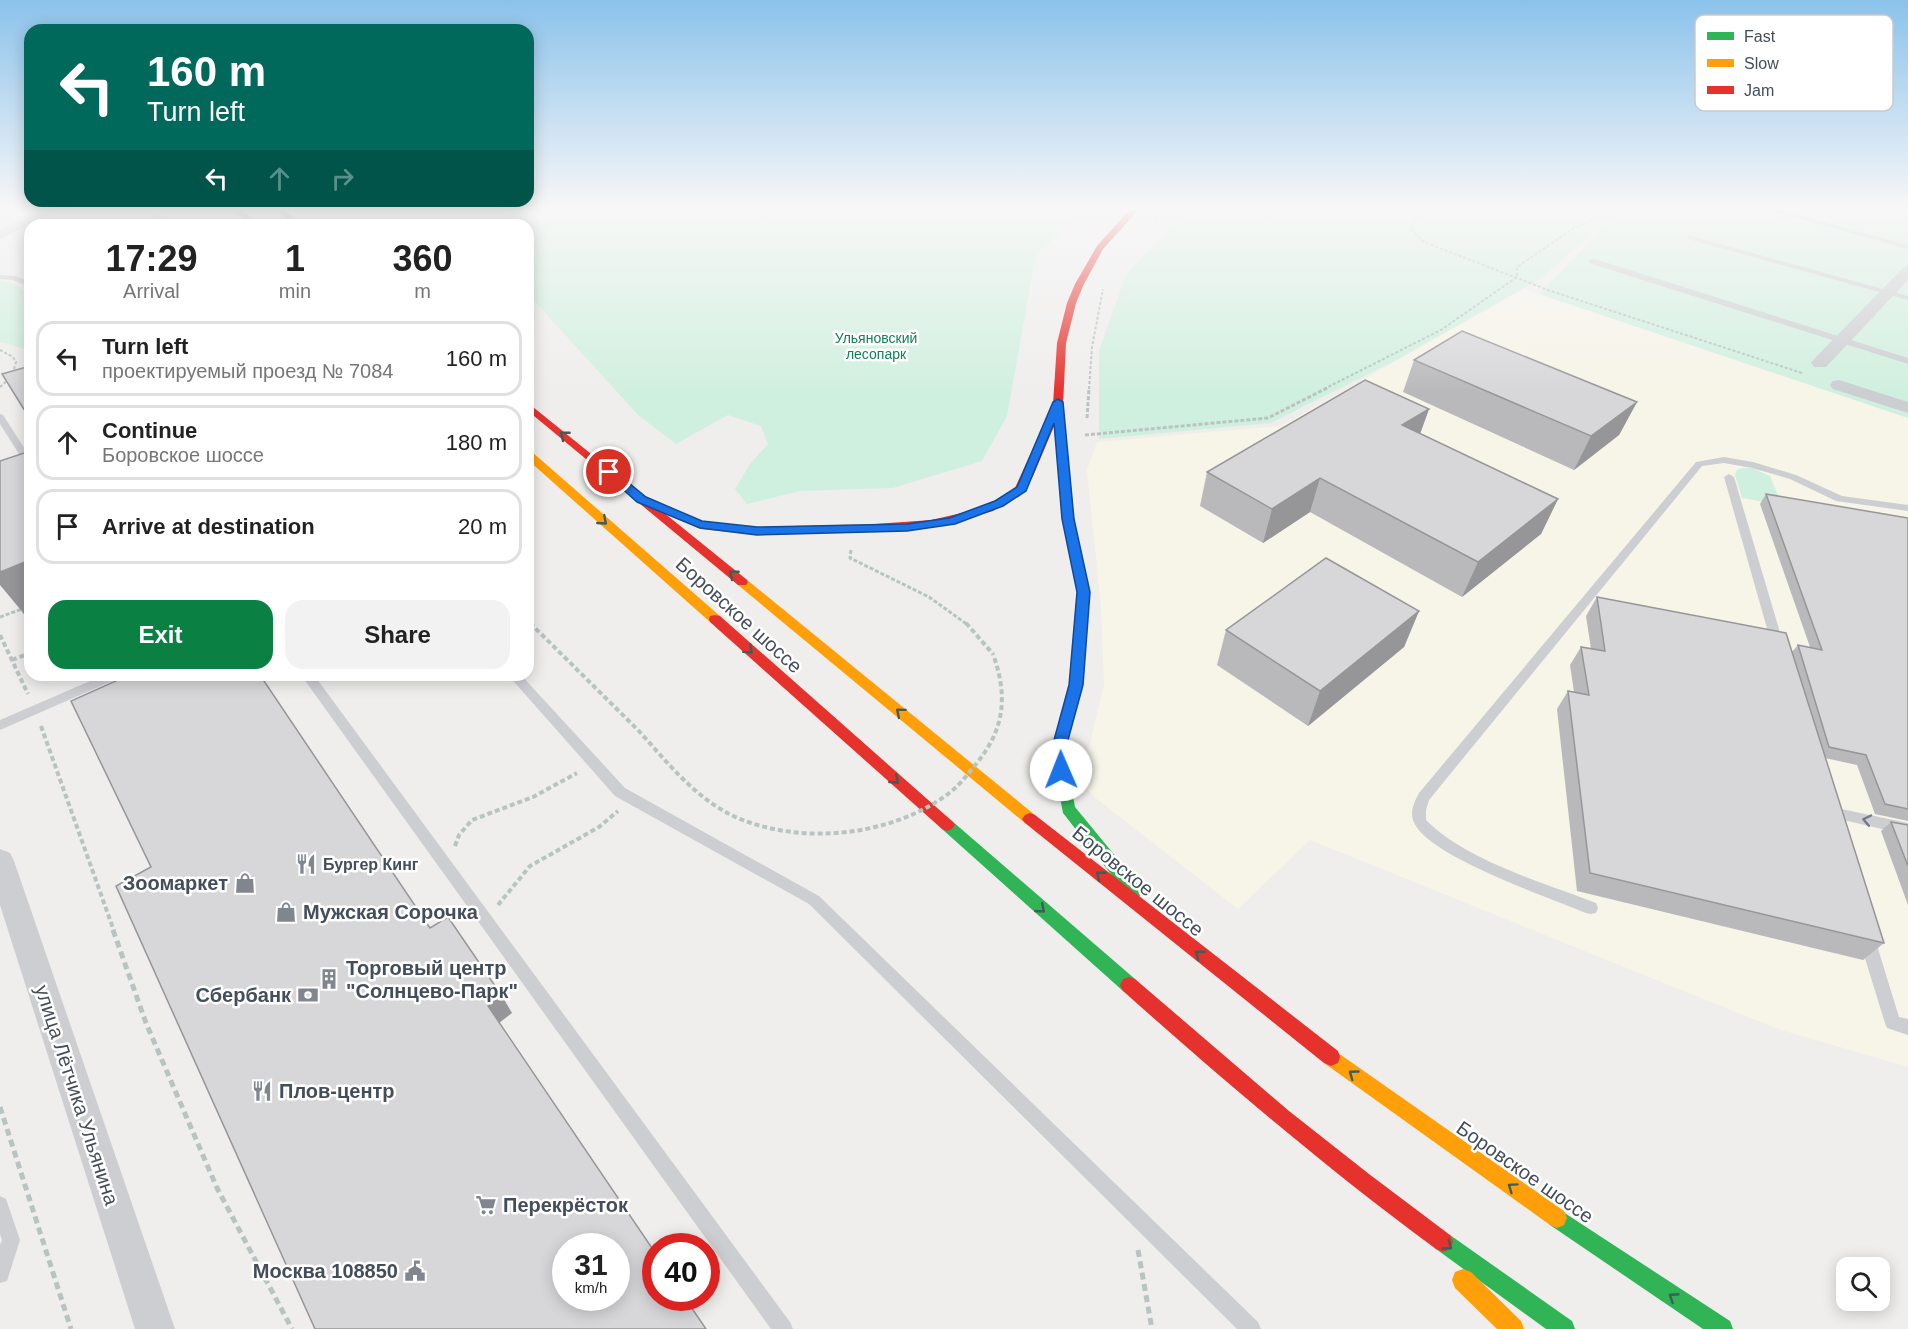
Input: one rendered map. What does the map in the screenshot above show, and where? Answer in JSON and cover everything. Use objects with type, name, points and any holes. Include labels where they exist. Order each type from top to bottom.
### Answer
[{"type":"main road","points":[[1088,269],[1074,292],[1060,352],[1058,402],[1068,519],[1083,592],[1076,685],[1058,751],[1068,809],[1162,925]]},
{"type":"main road","points":[[642,499],[700,525],[757,531],[907,527],[951,521],[999,503],[1022,489],[1058,402]]},
{"type":"main road","name":"Боровское шоссе","points":[[534,411],[1006,801],[1341,1065],[1522,1195],[1722,1329]]},
{"type":"main road","name":"Боровское шоссе","points":[[534,459],[1147,1002],[1367,1187],[1564,1329]]},
{"type":"main road","points":[[1367,1187],[1432,1251]]},
{"type":"main road","points":[[1449,1267],[1513,1329]]},
{"type":"street","points":[[1820,363],[1908,271]]},
{"type":"street","points":[[1839,385],[1908,408]]},
{"type":"street","name":"улица Лётчика Ульянина","points":[[0,861],[154,1329]]},
{"type":"lane","points":[[1617,269],[1908,361]]},
{"type":"lane","points":[[1805,269],[1908,298]]},
{"type":"lane","points":[[0,277],[13,278],[24,283]]},
{"type":"lane","points":[[0,417],[24,455]]},
{"type":"lane","points":[[1591,908],[1464,854],[1439,840],[1428,832],[1420,821],[1418,812],[1424,797],[1699,464],[1724,460],[1753,465],[1792,477],[1840,499],[1908,508]]},
{"type":"lane","points":[[16,468],[24,465]]},
{"type":"lane","points":[[1729,477],[1782,658]]},
{"type":"lane","points":[[0,725],[102,681]]},
{"type":"lane","points":[[311,681],[783,1329]]},
{"type":"lane","points":[[519,681],[620,792],[814,900],[1251,1329]]},
{"type":"lane","points":[[1827,812],[1908,829]]},
{"type":"lane","points":[[1862,924],[1893,1023],[1908,1027]]},
{"type":"lane","points":[[0,1205],[10,1240],[0,1274]]},
{"type":"path","points":[[1496,269],[1548,290],[1839,385]]},
{"type":"path","points":[[1517,269],[1517,277]]},
{"type":"path","points":[[1086,435],[1268,418],[1441,330],[1517,277]]},
{"type":"path","points":[[1084,444],[1092,346],[1102,291],[1108,281]]},
{"type":"path","points":[[0,350],[13,357],[16,362],[12,375],[0,387]]},
{"type":"path","points":[[534,627],[638,730],[697,793],[717,807],[740,819],[801,833],[817,834],[863,829],[917,811],[956,788],[984,757],[999,725],[1003,703],[1001,681],[993,654],[977,633],[956,613],[850,558],[852,540]]},
{"type":"path","points":[[18,601],[24,613]]},
{"type":"path","points":[[0,618],[22,609]]},
{"type":"path","points":[[0,635],[36,710],[146,1023],[217,1188],[292,1329]]},
{"type":"path","points":[[12,660],[24,655]]},
{"type":"path","points":[[449,871],[459,833],[479,814],[518,804],[566,780],[593,762]]},
{"type":"path","points":[[485,920],[530,866],[599,827],[633,799]]},
{"type":"path","points":[[0,1107],[72,1329]]},
{"type":"path","points":[[1130,1210],[1152,1329]]},
{"type":"shaded area","points":[[1524,289],[1908,418],[1908,1067],[1778,1029],[1310,840],[1238,909],[1093,796],[1085,787],[1084,769],[1104,685],[1101,607],[1087,470],[1097,442],[1281,426]]},
{"type":"green space","name":"Ульяновский лесопарк","points":[[534,269],[1033,269],[1007,416],[982,461],[893,488],[800,491],[747,504],[735,489],[750,464],[768,444],[761,426],[728,415],[676,444],[638,415],[534,301]]},
{"type":"green space","points":[[1131,269],[1551,269],[1541,278],[1402,357],[1271,423],[1099,439],[1099,351],[1126,274]]},
{"type":"green space","points":[[1564,269],[1908,269],[1908,418],[1539,294]]},
{"type":"green space","points":[[0,280],[13,283],[24,292],[24,349],[0,342]]},
{"type":"green space","points":[[1752,468],[1770,476],[1782,505],[1742,498],[1735,475],[1737,470]]},
{"type":"building","points":[[1462,331],[1637,402],[1591,436],[1414,360]]},
{"type":"building","points":[[24,368],[24,409],[2,374]]},
{"type":"building","points":[[1365,380],[1429,409],[1402,425],[1558,499],[1478,562],[1320,478],[1272,509],[1207,472]]},
{"type":"building","points":[[24,453],[24,562],[0,572],[0,461]]},
{"type":"building","points":[[1766,494],[1908,518],[1908,809],[1885,804],[1866,755],[1829,747],[1798,645],[1822,650]]},
{"type":"building","points":[[1326,558],[1419,611],[1320,691],[1226,630]]},
{"type":"building","points":[[1597,597],[1786,633],[1884,943],[1590,873],[1568,691],[1589,695],[1581,647],[1605,651]]},
{"type":"building","name":"Торговый центр \"Солнцево-Парк\"","points":[[116,681],[264,681],[430,928],[448,917],[502,996],[488,1006],[642,1233],[642,1311],[694,1311],[706,1329],[315,1329],[116,886],[151,867],[71,701]]},
{"type":"building","points":[[1891,822],[1908,825],[1908,866]]},
{"type":"traffic: fast","points":[[1058,405],[1068,519],[1083,592],[1076,685],[1058,751],[1068,809],[1134,891]]},
{"type":"traffic: fast","points":[[947,825],[1129,985]]},
{"type":"traffic: fast","points":[[1557,1218],[1722,1329]]},
{"type":"traffic: fast","points":[[1443,1242],[1564,1329]]},
{"type":"traffic: slow","points":[[534,459],[715,619]]},
{"type":"traffic: slow","points":[[642,499],[700,525],[757,531],[875,528]]},
{"type":"traffic: slow","points":[[742,582],[1030,819]]},
{"type":"traffic: slow","points":[[1331,1057],[1557,1218]]},
{"type":"traffic: slow","points":[[1463,1280],[1513,1329]]},
{"type":"traffic: jam","points":[[1058,405],[1059,364],[1066,323],[1079,284],[1087,269]]},
{"type":"traffic: jam","points":[[875,528],[951,520],[989,508],[1005,500],[1023,485],[1056,406]]},
{"type":"traffic: jam","points":[[534,411],[742,582]]},
{"type":"traffic: jam","points":[[715,619],[947,825]]},
{"type":"traffic: jam","points":[[1030,819],[1331,1057]]},
{"type":"traffic: jam","points":[[1129,985],[1283,1118],[1443,1242]]},
{"type":"place","name":"Бургер Кинг","points":[[306,864]]},
{"type":"place","name":"Зоомаркет","points":[[245,883]]},
{"type":"place","name":"Мужская Сорочка","points":[[286,912]]},
{"type":"place","name":"Торговый центр \"Солнцево-Парк\"","points":[[329,979]]},
{"type":"place","name":"Сбербанк","points":[[308,995]]},
{"type":"place","name":"Плов-центр","points":[[262,1091]]},
{"type":"place","name":"Перекрёсток","points":[[486,1205]]},
{"type":"place","name":"Москва 108850","points":[[415,1271]]},
{"type":"route","points":[[609,472],[642,499],[700,525],[757,531],[907,527],[951,521],[999,503],[1022,489],[1058,402],[1068,519],[1083,592],[1076,685],[1058,751],[1061,770]]}]
